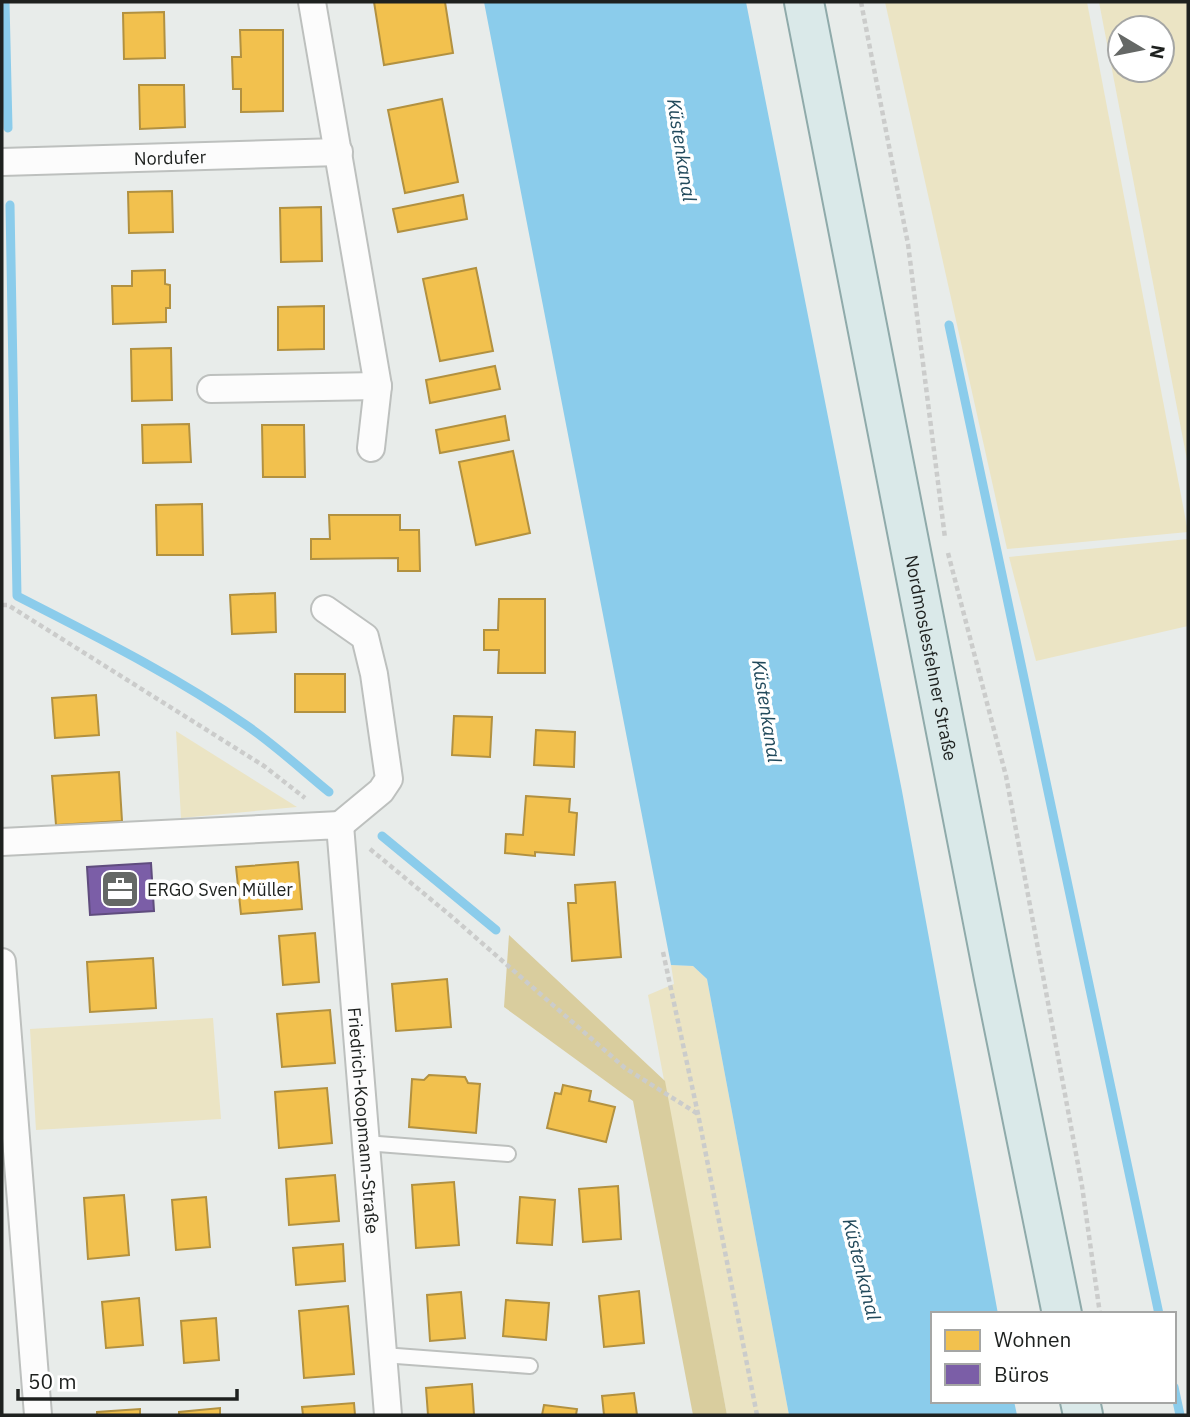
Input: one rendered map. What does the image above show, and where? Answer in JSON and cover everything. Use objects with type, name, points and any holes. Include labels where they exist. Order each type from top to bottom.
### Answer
[{"type":"main road","name":"Nordmoslesfehner Straße","points":[[804,2],[993,978],[1062,1312]]},
{"type":"street","points":[[312,2],[378,386],[371,448]]},
{"type":"street","name":"Nordufer","points":[[2,162],[339,152]]},
{"type":"street","points":[[211,389],[378,386]]},
{"type":"street","points":[[2,842],[340,825],[381,791],[389,779],[374,674],[365,637],[325,609]]},
{"type":"street","name":"Friedrich-Koopmann-Straße","points":[[340,825],[387,1415]]},
{"type":"street","points":[[2,962],[38,1415]]},
{"type":"lane","points":[[365,1143],[508,1154]]},
{"type":"lane","points":[[383,1355],[530,1366]]},
{"type":"path","points":[[861,2],[908,244],[946,545],[1006,776],[1082,1186],[1100,1312]]},
{"type":"path","points":[[2,605],[8,605],[264,766],[451,916],[625,1068],[698,1114]]},
{"type":"path","points":[[663,952],[757,1415]]},
{"type":"shaded area","points":[[885,2],[1087,2],[1188,532],[1007,549]]},
{"type":"shaded area","points":[[1099,2],[1188,2],[1188,465],[1115,84],[1176,84],[1176,14],[1106,14],[1106,38]]},
{"type":"shaded area","points":[[1188,539],[1188,626],[1036,661],[1009,557]]},
{"type":"shaded area","points":[[176,731],[297,807],[181,818]]},
{"type":"shaded area","points":[[509,935],[665,1081],[727,1415],[693,1415],[633,1101],[504,1007]]},
{"type":"shaded area","points":[[671,965],[693,966],[707,979],[789,1415],[727,1415],[648,995],[674,984]]},
{"type":"shaded area","points":[[213,1018],[221,1119],[36,1130],[30,1029]]},
{"type":"water","name":"Küstenkanal","points":[[484,2],[746,2],[902,791],[998,1312],[931,1312],[931,1403],[1014,1403],[1017,1415],[789,1415],[707,979],[693,966],[671,965]]},
{"type":"building: Wohnen","points":[[374,2],[445,2],[453,53],[384,65]]},
{"type":"building: Wohnen","points":[[164,12],[165,58],[124,59],[123,13]]},
{"type":"building: Wohnen","points":[[240,30],[283,30],[283,111],[241,112],[241,89],[233,89],[232,57],[241,57]]},
{"type":"building: Wohnen","points":[[139,85],[184,85],[185,127],[140,129]]},
{"type":"building: Wohnen","points":[[442,99],[458,182],[405,193],[388,110]]},
{"type":"building: Wohnen","points":[[172,191],[173,232],[129,233],[128,192]]},
{"type":"building: Wohnen","points":[[463,195],[467,219],[398,232],[393,209]]},
{"type":"building: Wohnen","points":[[321,207],[322,261],[281,262],[280,208]]},
{"type":"building: Wohnen","points":[[476,268],[493,351],[440,361],[423,279]]},
{"type":"building: Wohnen","points":[[165,270],[165,284],[170,285],[170,308],[166,308],[166,322],[113,324],[112,286],[132,286],[132,271]]},
{"type":"building: Wohnen","points":[[324,306],[324,349],[278,350],[278,307]]},
{"type":"building: Wohnen","points":[[171,348],[172,400],[132,401],[131,349]]},
{"type":"building: Wohnen","points":[[495,366],[500,389],[430,403],[426,380]]},
{"type":"building: Wohnen","points":[[505,416],[509,440],[440,453],[436,430]]},
{"type":"building: Wohnen","points":[[189,424],[191,462],[143,463],[142,425]]},
{"type":"building: Wohnen","points":[[262,425],[304,425],[305,477],[263,477]]},
{"type":"building: Wohnen","points":[[513,451],[530,533],[476,545],[459,462]]},
{"type":"building: Wohnen","points":[[202,504],[203,555],[157,555],[156,505]]},
{"type":"building: Wohnen","points":[[329,515],[400,515],[400,530],[419,530],[420,571],[398,571],[398,558],[311,559],[311,539],[330,539]]},
{"type":"building: Wohnen","points":[[275,593],[276,632],[232,634],[230,595]]},
{"type":"building: Wohnen","points":[[499,599],[545,599],[545,673],[498,673],[499,650],[484,650],[484,630],[498,630]]},
{"type":"building: Wohnen","points":[[295,674],[345,674],[345,712],[295,712]]},
{"type":"building: Wohnen","points":[[96,695],[99,735],[55,738],[52,698]]},
{"type":"building: Wohnen","points":[[454,716],[492,717],[490,757],[452,755]]},
{"type":"building: Wohnen","points":[[536,730],[575,732],[574,767],[534,765]]},
{"type":"building: Wohnen","points":[[119,772],[122,821],[56,825],[52,776]]},
{"type":"building: Wohnen","points":[[526,796],[570,799],[569,812],[577,813],[574,855],[535,852],[535,856],[505,853],[506,834],[523,835]]},
{"type":"building: Wohnen","points":[[298,862],[302,909],[241,914],[236,867]]},
{"type":"building: Wohnen","points":[[615,882],[621,957],[572,961],[568,903],[576,903],[575,885]]},
{"type":"building: Wohnen","points":[[315,933],[319,982],[283,985],[279,936]]},
{"type":"building: Wohnen","points":[[153,958],[156,1008],[90,1012],[87,962]]},
{"type":"building: Wohnen","points":[[447,979],[451,1027],[396,1031],[392,984]]},
{"type":"building: Wohnen","points":[[330,1010],[335,1063],[282,1067],[277,1014]]},
{"type":"building: Wohnen","points":[[429,1075],[465,1077],[468,1083],[480,1084],[476,1133],[409,1127],[412,1079],[424,1080]]},
{"type":"building: Wohnen","points":[[563,1085],[591,1091],[589,1101],[615,1107],[606,1142],[547,1128],[555,1093],[561,1094]]},
{"type":"building: Wohnen","points":[[327,1088],[332,1143],[279,1148],[275,1092]]},
{"type":"building: Wohnen","points":[[335,1175],[339,1221],[289,1225],[286,1179]]},
{"type":"building: Wohnen","points":[[454,1182],[459,1245],[416,1248],[412,1185]]},
{"type":"building: Wohnen","points":[[618,1186],[621,1239],[583,1242],[579,1189]]},
{"type":"building: Wohnen","points":[[124,1195],[129,1255],[88,1259],[84,1198]]},
{"type":"building: Wohnen","points":[[206,1197],[210,1247],[176,1250],[172,1200]]},
{"type":"building: Wohnen","points":[[520,1197],[555,1200],[552,1245],[517,1243]]},
{"type":"building: Wohnen","points":[[343,1244],[345,1281],[296,1285],[293,1248]]},
{"type":"building: Wohnen","points":[[639,1291],[644,1343],[604,1347],[599,1296]]},
{"type":"building: Wohnen","points":[[461,1292],[465,1338],[430,1341],[427,1295]]},
{"type":"building: Wohnen","points":[[139,1298],[143,1345],[106,1348],[102,1302]]},
{"type":"building: Wohnen","points":[[506,1300],[549,1303],[546,1340],[503,1336]]},
{"type":"building: Wohnen","points":[[348,1306],[354,1374],[304,1378],[299,1311]]},
{"type":"building: Wohnen","points":[[216,1318],[219,1360],[184,1363],[181,1321]]},
{"type":"building: Wohnen","points":[[472,1384],[474,1415],[428,1415],[426,1388]]},
{"type":"building: Wohnen","points":[[634,1393],[637,1415],[604,1415],[602,1396]]},
{"type":"building: Wohnen","points":[[354,1403],[355,1415],[303,1415],[302,1407]]},
{"type":"building: Wohnen","points":[[544,1405],[577,1409],[576,1415],[542,1415]]},
{"type":"building: Wohnen","points":[[220,1408],[220,1415],[179,1415],[179,1412]]},
{"type":"building: Wohnen","points":[[140,1409],[140,1415],[97,1415],[97,1412]]},
{"type":"building: Büros","name":"ERGO Sven Müller","points":[[151,863],[154,911],[90,915],[87,867]]},
{"type":"waterway","points":[[5,2],[8,128]]},
{"type":"waterway","points":[[10,205],[17,596],[191,689],[246,725],[329,792]]},
{"type":"waterway","points":[[949,325],[1159,1312]]},
{"type":"waterway","points":[[382,836],[496,930]]},
{"type":"waterway","points":[[1176,1396],[1180,1415]]},
{"type":"place","name":"ERGO Sven Müller","points":[[120,889]]}]
